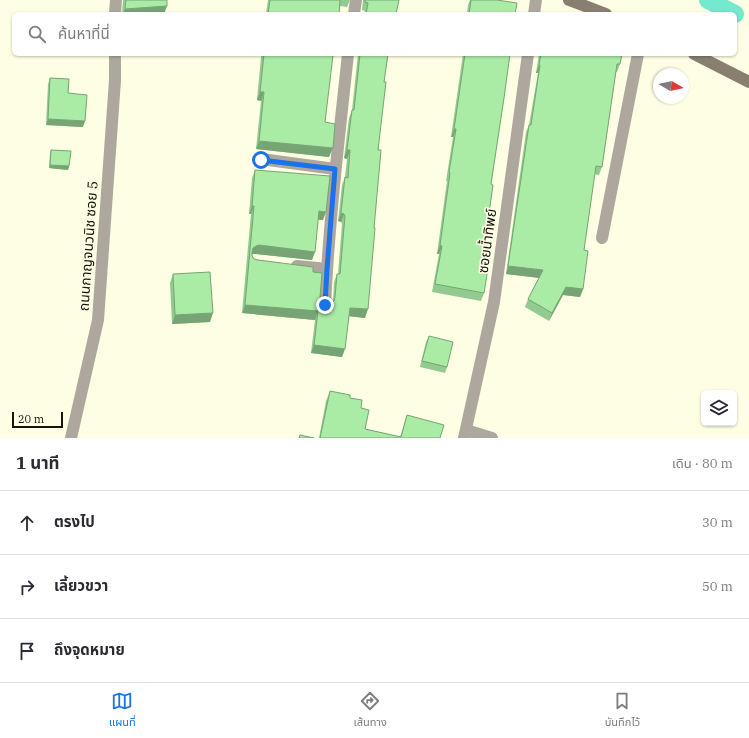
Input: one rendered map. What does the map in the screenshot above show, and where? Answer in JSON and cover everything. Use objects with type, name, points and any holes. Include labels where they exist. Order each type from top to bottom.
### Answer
[{"type":"street","points":[[116,0],[116,12]]},
{"type":"street","points":[[354,12],[356,0]]},
{"type":"street","points":[[534,12],[536,0]]},
{"type":"street","points":[[569,0],[601,12]]},
{"type":"street","name":"ถนนกาญจนวนิช ซอย 5","points":[[71,438],[98,320],[115,80],[115,56]]},
{"type":"street","points":[[325,305],[335,169],[348,56]]},
{"type":"street","name":"ซอยน้ำทิพย์","points":[[465,434],[494,302],[528,56]]},
{"type":"street","points":[[602,238],[638,56]]},
{"type":"street","points":[[698,56],[749,82]]},
{"type":"street","points":[[261,160],[335,169]]},
{"type":"street","points":[[288,264],[327,269]]},
{"type":"street","points":[[465,434],[492,438]]},
{"type":"building","points":[[126,0],[167,0],[167,6],[125,9]]},
{"type":"building","points":[[270,0],[340,0],[339,12],[268,12]]},
{"type":"building","points":[[365,0],[399,0],[396,12],[366,12],[368,3],[365,2]]},
{"type":"building","points":[[471,0],[497,0],[517,3],[515,12],[469,12]]},
{"type":"building","points":[[264,56],[333,56],[325,122],[335,124],[333,148],[259,141],[264,92],[260,92]]},
{"type":"building","points":[[360,56],[388,56],[378,150],[381,150],[368,309],[350,308],[345,349],[314,345],[318,311],[245,305],[254,206],[252,206],[255,170],[330,176],[326,212],[319,211],[315,252],[259,245],[253,248],[252,256],[254,259],[258,260],[313,267],[313,272],[322,273],[321,300],[327,304],[331,304],[334,301],[337,274],[340,274],[345,216],[341,213],[345,177],[348,178],[350,150],[347,150],[352,110],[354,110]]},
{"type":"building","points":[[465,56],[510,56],[491,184],[493,185],[483,255],[490,256],[484,293],[435,284],[442,246],[440,245],[456,129],[454,129]]},
{"type":"building","points":[[541,56],[622,56],[620,64],[617,64],[602,167],[596,166],[584,250],[588,251],[583,289],[566,287],[552,313],[528,299],[543,270],[508,266],[529,125],[531,125]]},
{"type":"building","points":[[50,78],[69,79],[68,93],[87,95],[85,121],[48,119]]},
{"type":"building","points":[[51,150],[71,151],[69,166],[50,165]]},
{"type":"building","points":[[210,272],[213,313],[175,315],[173,274]]},
{"type":"building","points":[[429,336],[453,342],[447,367],[422,361]]},
{"type":"building","points":[[330,391],[350,395],[350,398],[362,400],[361,408],[369,410],[365,429],[401,437],[407,415],[444,425],[440,438],[320,438]]},
{"type":"building","points":[[300,435],[314,438],[299,438]]},
{"type":"waterway","points":[[708,0],[731,12]]},
{"type":"route","points":[[261,160],[335,169],[325,305]]}]
